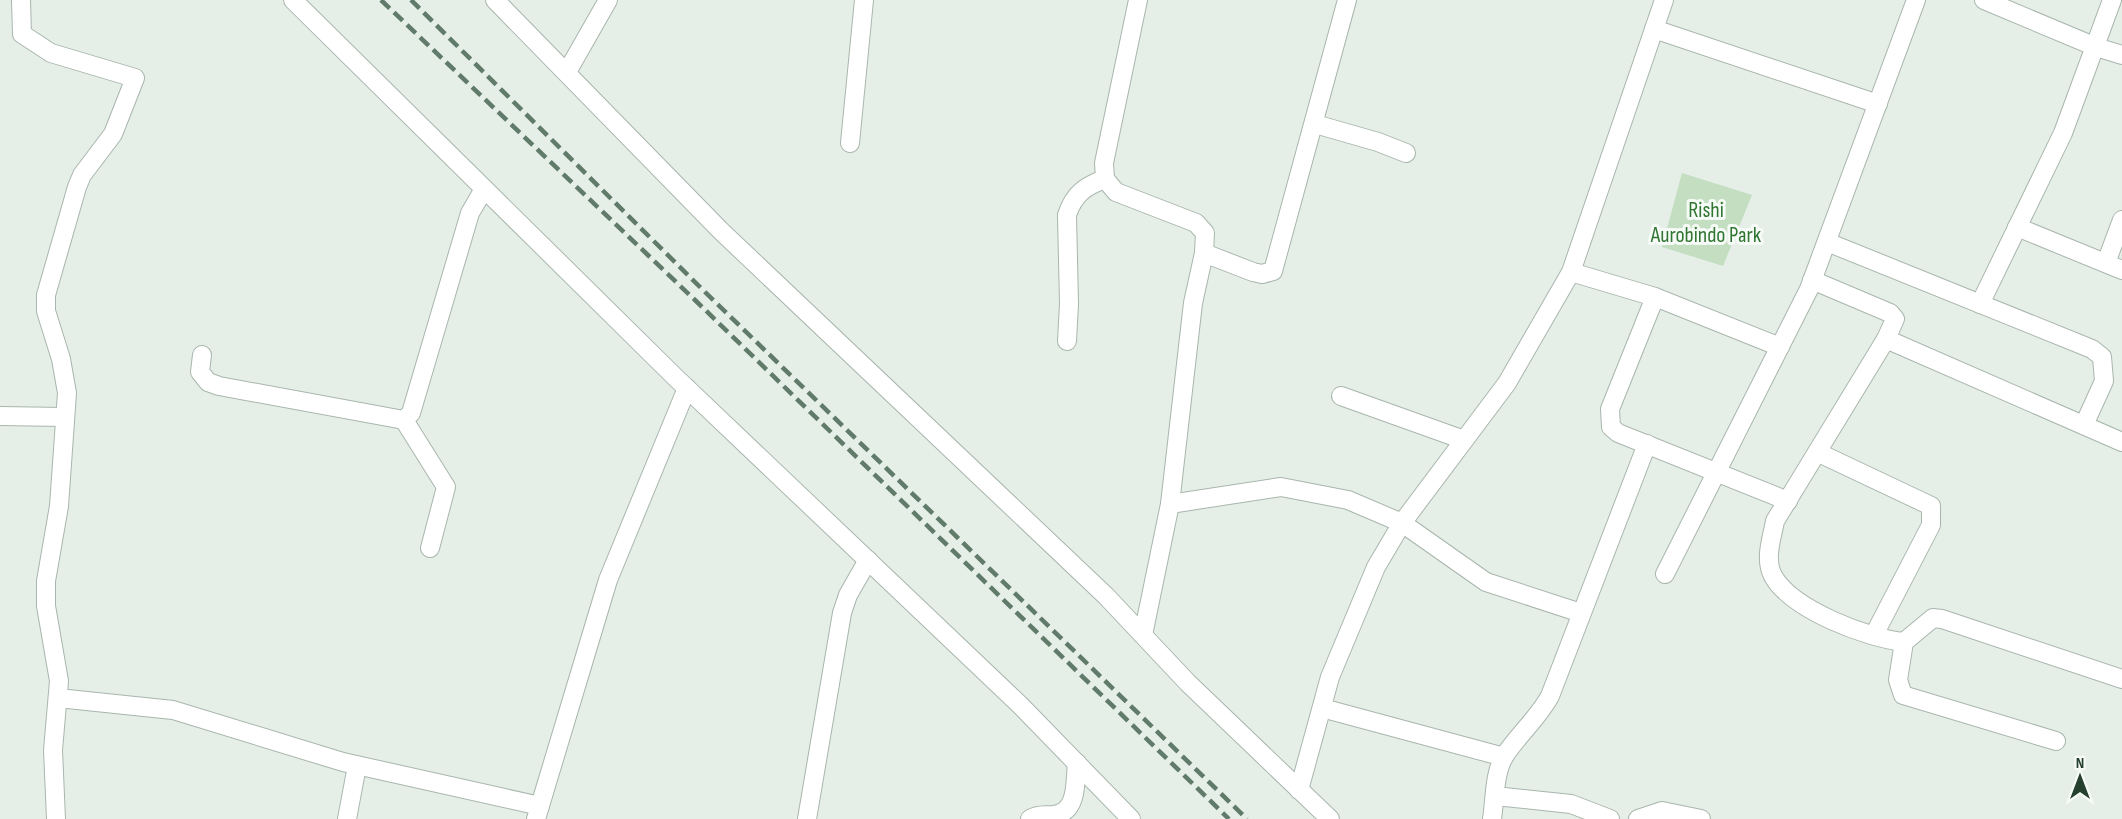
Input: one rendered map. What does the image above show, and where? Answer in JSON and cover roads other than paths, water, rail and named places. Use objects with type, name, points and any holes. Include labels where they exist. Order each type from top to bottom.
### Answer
[{"type":"street","points":[[21,0],[22,34],[51,52],[135,78],[113,134],[82,175],[46,296],[47,317],[61,359],[67,393],[59,506],[46,581],[46,606],[59,681],[53,750],[56,819]]},
{"type":"street","points":[[293,0],[687,388],[1077,763],[1131,819]]},
{"type":"street","points":[[495,0],[721,231],[895,393],[1106,596],[1188,683],[1330,819]]},
{"type":"street","points":[[567,72],[608,0]]},
{"type":"street","points":[[850,142],[864,0]]},
{"type":"street","points":[[1138,0],[1104,163],[1106,179],[1116,192],[1196,223],[1204,233],[1204,254],[1193,303],[1170,504],[1143,635]]},
{"type":"street","points":[[1204,254],[1253,272],[1262,274],[1273,271],[1347,0]]},
{"type":"street","points":[[1665,574],[1812,280],[1916,0]]},
{"type":"street","points":[[1984,0],[2096,47],[2122,55]]},
{"type":"street","points":[[1980,304],[2062,133],[2112,0]]},
{"type":"street","points":[[1299,789],[1330,678],[1376,567],[1402,524],[1507,383],[1571,272],[1654,28],[1659,2]]},
{"type":"street","points":[[1654,28],[1878,104]]},
{"type":"street","points":[[1315,124],[1378,142],[1406,153]]},
{"type":"street","points":[[1067,341],[1069,304],[1067,215],[1071,202],[1078,192],[1089,184],[1106,179]]},
{"type":"street","points":[[404,420],[411,413],[470,213],[484,189]]},
{"type":"street","points":[[2017,227],[2114,267],[2122,220]]},
{"type":"street","points":[[1827,242],[2092,349],[2102,357],[2104,381],[2084,425]]},
{"type":"street","points":[[1571,272],[1655,297],[1780,347]]},
{"type":"street","points":[[1812,280],[1890,314],[1896,319],[1819,453],[1775,521],[1768,552],[1773,575],[1789,594],[1809,608],[1838,622],[1874,635],[1904,642]]},
{"type":"street","points":[[1655,297],[1610,409],[1611,428],[1618,433],[1788,501]]},
{"type":"street","points":[[1886,339],[2122,442]]},
{"type":"street","points":[[202,355],[200,372],[208,382],[219,386],[404,420],[446,488],[430,548]]},
{"type":"street","points":[[58,698],[173,710],[357,765],[538,812],[608,580],[687,388]]},
{"type":"street","points":[[1341,396],[1464,440]]},
{"type":"street","points":[[0,416],[65,417]]},
{"type":"street","points":[[1492,819],[1504,757],[1540,714],[1550,696],[1647,444]]},
{"type":"street","points":[[1819,453],[1931,506],[1930,525],[1874,635]]},
{"type":"street","points":[[1170,504],[1281,487],[1348,500],[1402,524],[1486,582],[1581,614]]},
{"type":"street","points":[[807,819],[842,613],[848,595],[868,560]]},
{"type":"street","points":[[2056,741],[1903,696],[1898,680],[1904,642],[1933,618],[2122,679]]},
{"type":"street","points":[[1322,708],[1504,757]]},
{"type":"street","points":[[1030,819],[1067,811],[1072,804],[1077,763]]},
{"type":"street","points":[[347,819],[357,765]]},
{"type":"street","points":[[1495,795],[1571,804],[1610,819]]},
{"type":"street","points":[[1638,819],[1662,811],[1701,819]]},
{"type":"railway","points":[[381,0],[696,301],[1229,819]]},
{"type":"railway","points":[[411,0],[705,292],[1247,819]]},
{"type":"park label","name":"Rishi Aurobindo Park","points":[[1706,222]]}]
